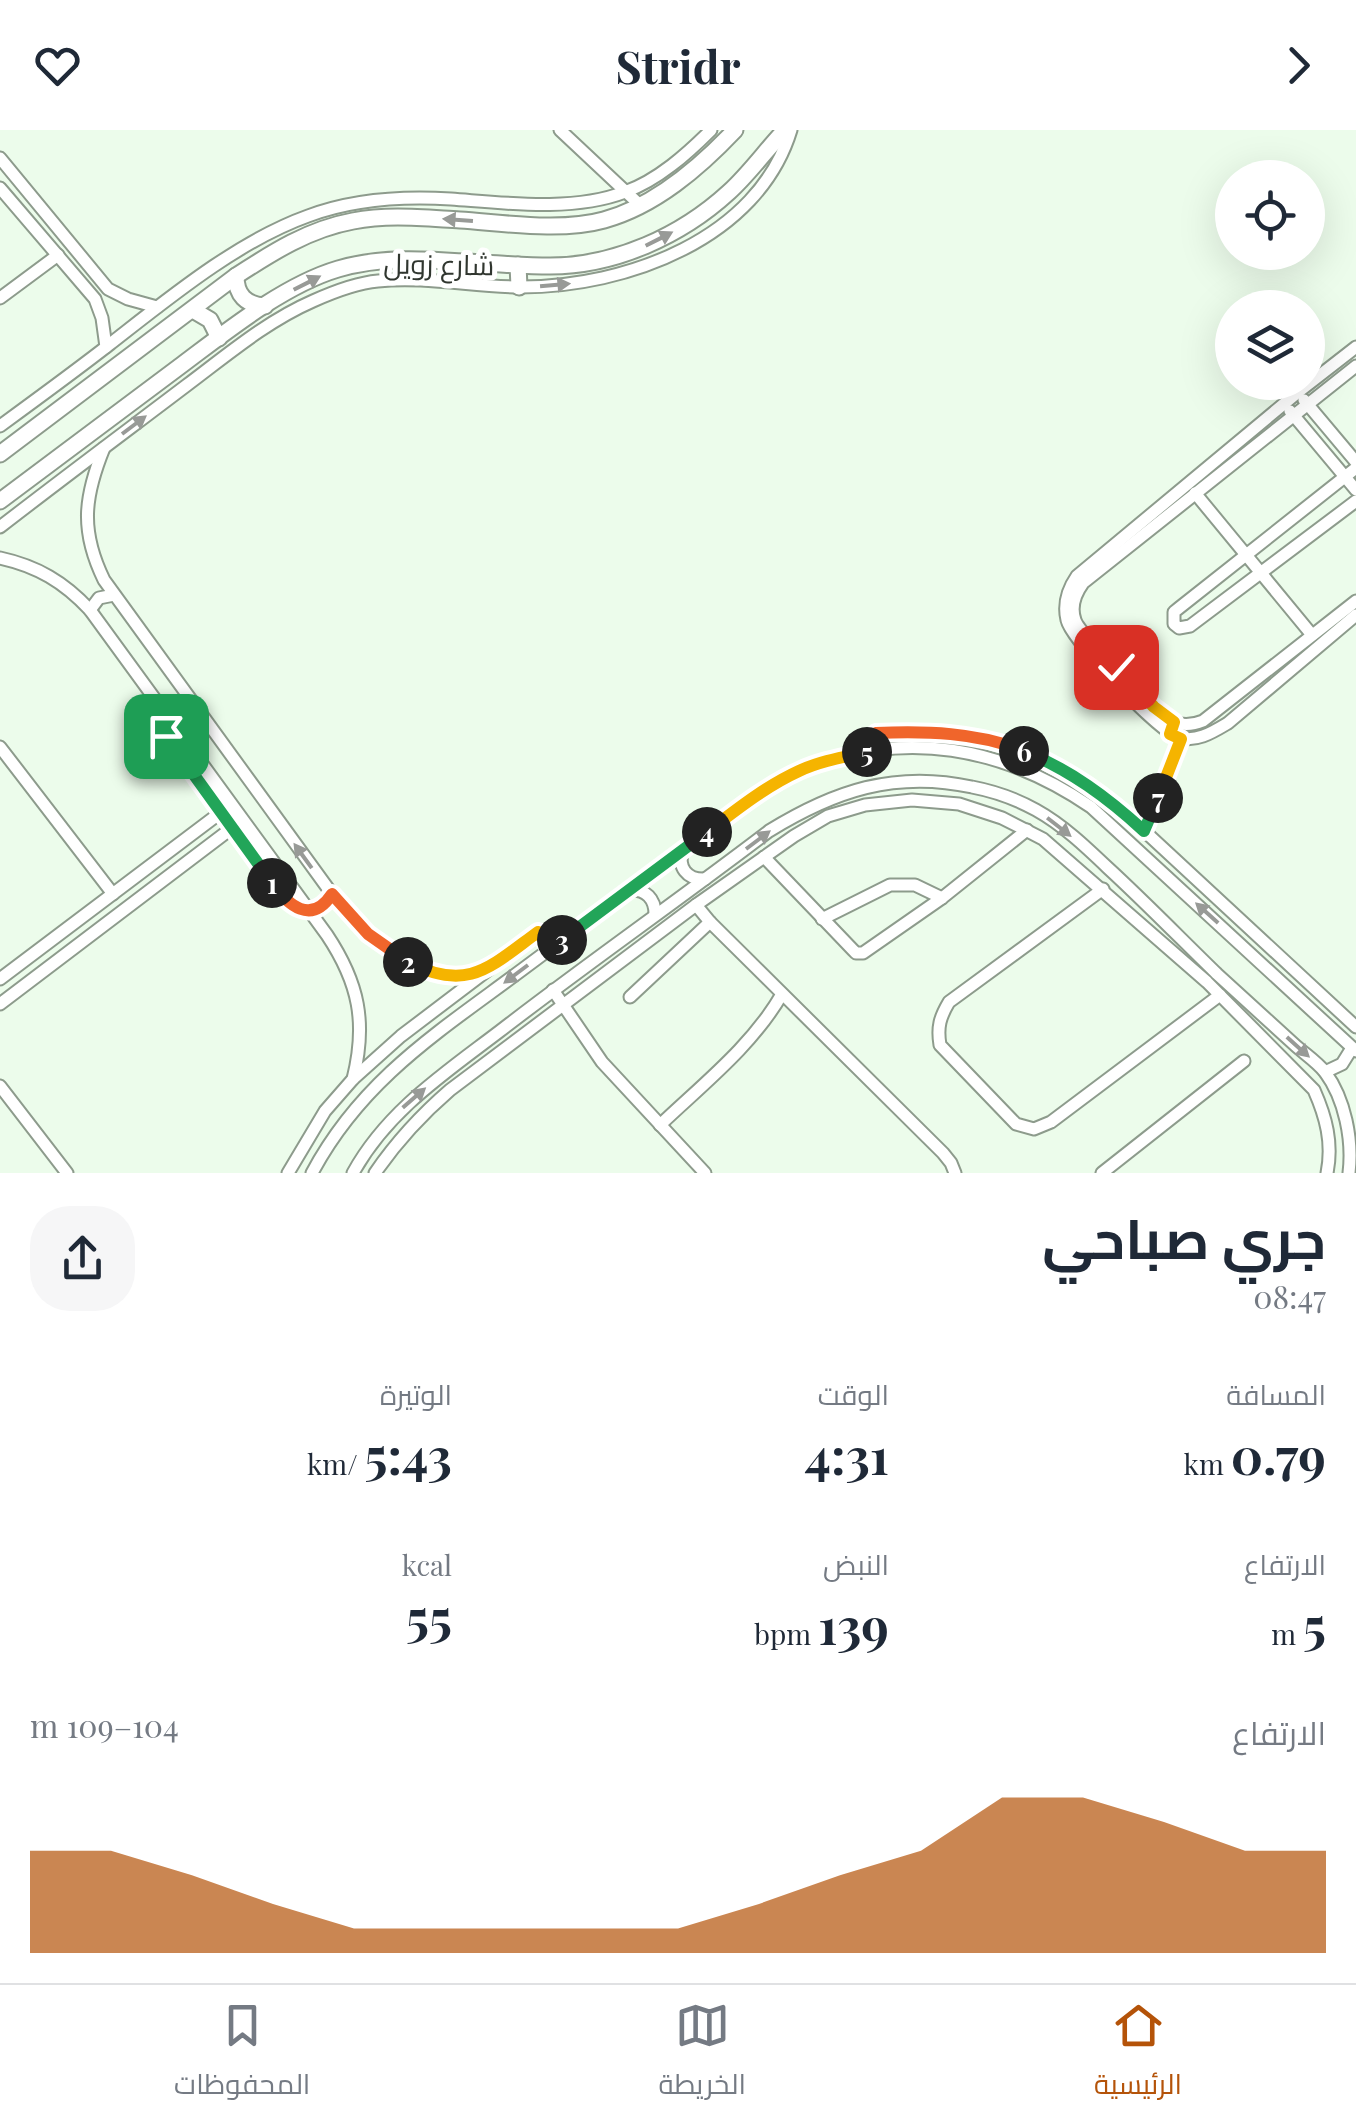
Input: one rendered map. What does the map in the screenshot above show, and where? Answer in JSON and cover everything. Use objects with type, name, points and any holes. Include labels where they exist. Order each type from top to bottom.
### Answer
[{"type":"main road","name":"شارع زويل","points":[[0,454],[236,276],[290,243],[332,226],[378,218],[555,226],[602,221],[640,206],[686,176],[735,130]]},
{"type":"main road","name":"شارع زويل","points":[[0,501],[247,318],[336,269],[412,258],[550,266],[640,248],[673,232],[729,192],[788,130]]},
{"type":"main road","points":[[401,198],[401,217]]},
{"type":"main road","points":[[279,227],[290,243]]},
{"type":"main road","points":[[518,265],[519,287]]},
{"type":"main road","points":[[236,276],[236,286],[246,301],[265,306]]},
{"type":"main road","points":[[193,310],[210,320],[219,338]]},
{"type":"main road","points":[[247,318],[258,332]]},
{"type":"street","points":[[560,130],[640,206]]},
{"type":"street","points":[[0,426],[157,307],[279,227],[334,208],[401,198],[548,205],[593,200],[626,192],[682,159],[711,130]]},
{"type":"street","points":[[0,526],[258,332],[308,302],[377,281],[428,280],[519,287],[590,281],[627,272],[696,242],[748,203],[785,150],[788,130]]},
{"type":"street","points":[[0,158],[108,289],[157,307]]},
{"type":"street","points":[[0,188],[95,299],[106,347]]},
{"type":"street","points":[[0,298],[58,256]]},
{"type":"street","points":[[95,299],[108,289]]},
{"type":"street","points":[[1325,371],[1356,347]]},
{"type":"street","points":[[1355,608],[1312,635],[1228,722],[1196,738],[1175,732],[1150,710],[1066,618],[1080,579],[1227,461],[1294,416],[1356,366]]},
{"type":"street","points":[[1165,511],[1195,493],[1289,400]]},
{"type":"street","points":[[1303,400],[1356,465],[1174,612],[1174,624],[1178,628],[1190,626],[1356,501]]},
{"type":"street","points":[[1284,404],[1356,490]]},
{"type":"street","points":[[105,447],[88,494],[87,530],[96,564],[114,595],[332,894],[368,934],[429,973],[450,977],[472,975],[490,967]]},
{"type":"street","points":[[1195,493],[1312,635]]},
{"type":"street","points":[[0,558],[49,575],[90,610],[338,952],[352,980],[358,1004],[360,1042],[353,1079]]},
{"type":"street","points":[[90,610],[99,598],[114,595]]},
{"type":"street","points":[[1144,831],[1175,732],[1204,721],[1267,680],[1355,608]]},
{"type":"street","points":[[1218,710],[1228,722]]},
{"type":"street","points":[[168,716],[165,726],[170,745],[287,902],[310,911],[332,894]]},
{"type":"street","points":[[1204,721],[1210,734]]},
{"type":"street","points":[[878,750],[876,733],[938,732],[1011,746],[1052,763],[1091,786],[1144,831],[1356,1026]]},
{"type":"street","points":[[0,747],[113,894]]},
{"type":"street","points":[[312,1173],[341,1124],[401,1060],[749,801],[801,770],[878,750],[943,749],[1006,762],[1036,774],[1091,807],[1354,1049],[1342,1064],[1324,1072]]},
{"type":"street","points":[[353,1173],[383,1128],[410,1100],[769,831],[806,808],[846,792],[878,784],[939,782],[974,787],[1033,808],[1051,819],[1152,908],[1212,978],[1220,995],[1314,1090],[1330,1137],[1328,1173]]},
{"type":"street","points":[[376,1173],[398,1141],[450,1090],[764,857],[828,816],[865,805],[912,800],[959,804],[1002,818],[1043,839],[1324,1072],[1344,1110],[1352,1152],[1349,1173]]},
{"type":"street","points":[[0,980],[220,813]]},
{"type":"street","points":[[0,1004],[232,828]]},
{"type":"street","points":[[764,857],[856,953],[864,954],[1028,830]]},
{"type":"street","points":[[683,850],[681,863],[687,874],[707,878]]},
{"type":"street","points":[[822,919],[890,885],[915,884],[942,898]]},
{"type":"street","points":[[1103,889],[949,1002],[941,1015],[940,1045],[1016,1124],[1034,1129],[1051,1122],[1220,995]]},
{"type":"street","points":[[630,890],[649,896],[655,914]]},
{"type":"street","points":[[696,906],[943,1152],[955,1173]]},
{"type":"street","points":[[630,996],[710,922]]},
{"type":"street","points":[[1233,936],[1246,926]]},
{"type":"street","points":[[288,1173],[325,1111],[353,1079],[401,1036],[538,932],[550,949]]},
{"type":"street","points":[[553,990],[602,1062],[704,1173]]},
{"type":"street","points":[[660,1125],[743,1046],[782,994]]},
{"type":"street","points":[[1102,1173],[1244,1061]]},
{"type":"street","points":[[0,1086],[67,1173]]},
{"type":"route","points":[[166,736],[287,902],[310,911],[319,908],[332,894],[388,950],[429,973],[450,977],[472,975],[490,967],[538,932],[550,949],[774,784],[828,761],[878,750],[876,733],[923,731],[967,735],[1011,746],[1052,763],[1091,786],[1144,831],[1181,739],[1170,734],[1174,722],[1116,667]]}]
